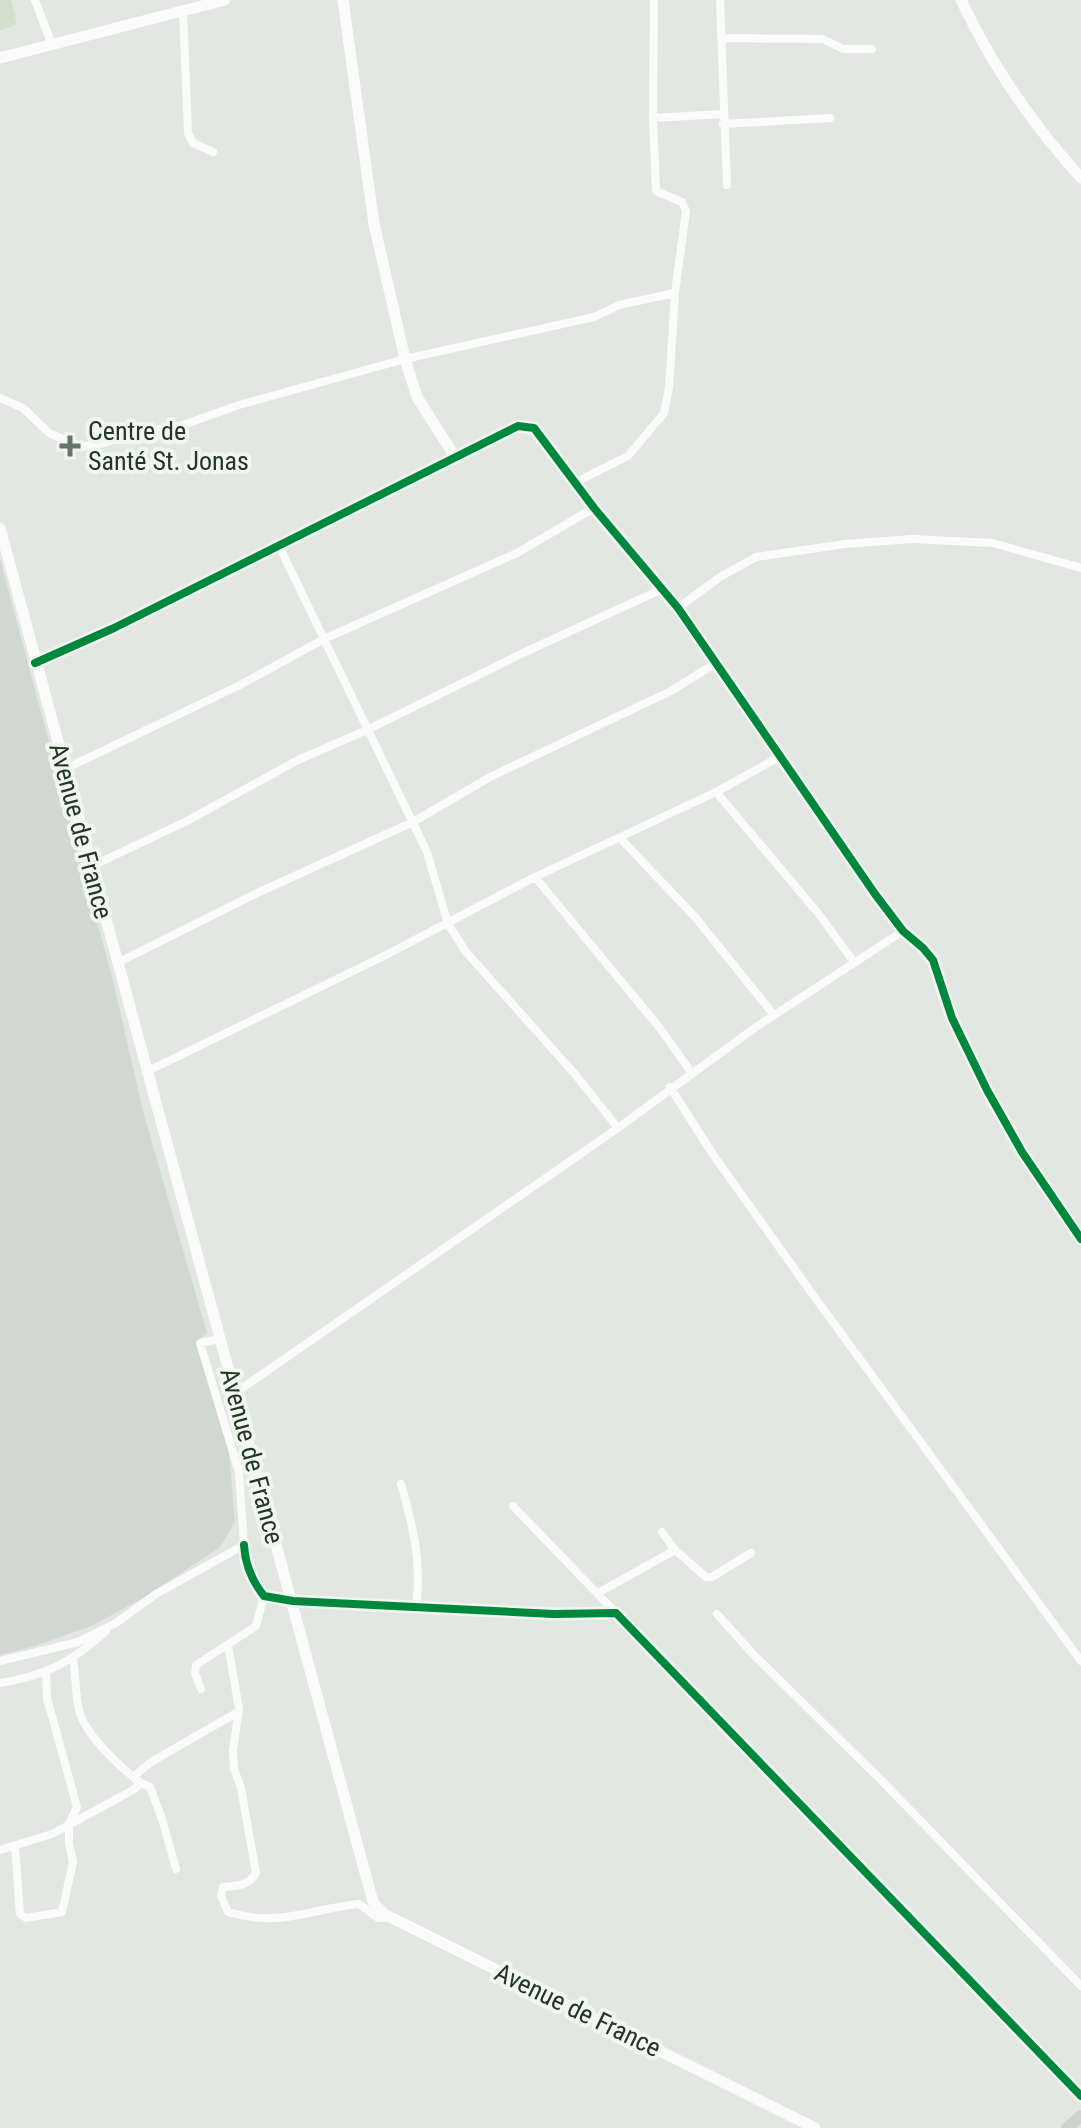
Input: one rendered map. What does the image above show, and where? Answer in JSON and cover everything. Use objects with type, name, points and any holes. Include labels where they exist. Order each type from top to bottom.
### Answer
[{"type":"main road","points":[[0,58],[225,0]]},
{"type":"main road","points":[[343,0],[374,224],[405,359],[417,397],[455,457],[518,426],[534,428],[594,508],[678,608],[845,852],[903,931],[933,960],[952,1018],[987,1090],[1018,1145],[1081,1239]]},
{"type":"main road","points":[[961,0],[995,66],[1044,137],[1081,178]]},
{"type":"main road","name":"Avenue de France","points":[[0,528],[377,1910],[815,2128]]},
{"type":"main road","points":[[1067,2128],[1081,2117]]},
{"type":"street","points":[[35,0],[52,45]]},
{"type":"street","points":[[576,482],[628,456],[664,413],[669,388],[675,293],[686,211],[682,202],[656,191],[654,0]]},
{"type":"street","points":[[720,0],[727,185]]},
{"type":"street","points":[[183,11],[188,133],[193,143],[213,152]]},
{"type":"street","points":[[721,38],[823,39],[843,49],[872,49]]},
{"type":"street","points":[[653,118],[830,118]]},
{"type":"street","points":[[0,398],[23,408],[49,433],[81,447],[139,432],[180,426],[235,406],[405,359],[594,317],[619,305],[675,293]]},
{"type":"street","points":[[35,663],[114,628],[455,457]]},
{"type":"street","points":[[65,769],[240,685],[324,639],[517,553],[594,508]]},
{"type":"street","points":[[678,608],[720,577],[756,557],[845,544],[912,539],[988,542],[1081,568]]},
{"type":"street","points":[[279,546],[429,857],[448,924],[466,952],[574,1073],[618,1128]]},
{"type":"street","points":[[90,867],[185,822],[298,760],[660,590]]},
{"type":"street","points":[[117,963],[255,894],[413,822],[490,777],[671,691],[716,663]]},
{"type":"street","points":[[146,1072],[448,924],[535,877],[716,792],[781,756]]},
{"type":"street","points":[[716,792],[818,913],[854,962]]},
{"type":"street","points":[[620,838],[695,917],[774,1015]]},
{"type":"street","points":[[535,877],[659,1027],[691,1072]]},
{"type":"street","points":[[235,1393],[618,1128],[691,1072],[903,931]]},
{"type":"street","points":[[670,1087],[712,1153],[813,1295],[1081,1661]]},
{"type":"street","points":[[220,1339],[200,1343],[239,1472],[245,1556],[254,1584],[264,1596],[293,1601],[554,1614],[616,1613]]},
{"type":"street","points":[[401,1484],[410,1513],[420,1569],[416,1607]]},
{"type":"street","points":[[513,1506],[1081,2096]]},
{"type":"street","points":[[662,1532],[675,1550],[708,1578],[751,1553]]},
{"type":"street","points":[[0,1683],[46,1673],[73,1659],[156,1594],[244,1545]]},
{"type":"street","points":[[598,1593],[675,1550]]},
{"type":"street","points":[[201,1689],[195,1673],[196,1665],[256,1626],[264,1596]]},
{"type":"street","points":[[717,1614],[1081,1986]]},
{"type":"street","points":[[0,1661],[78,1642],[116,1623]]},
{"type":"street","points":[[228,1645],[238,1712],[234,1769],[241,1788],[256,1873],[253,1879],[242,1885],[223,1887],[221,1896],[228,1912],[246,1918],[283,1919],[334,1906],[359,1904],[378,1918],[391,1918]]},
{"type":"street","points":[[73,1659],[79,1714],[107,1753],[137,1780],[150,1787],[176,1869]]},
{"type":"street","points":[[15,1847],[20,1914],[26,1918],[60,1914],[64,1910],[73,1862],[69,1824],[77,1807],[47,1698],[46,1673]]},
{"type":"street","points":[[0,1850],[40,1839],[133,1790],[151,1762],[238,1712]]},
{"type":"shaded area","points":[[0,559],[113,981],[144,1115],[207,1333],[197,1341],[229,1452],[235,1522],[220,1547],[147,1596],[91,1626],[0,1655]]},
{"type":"green space","points":[[0,0],[11,0],[17,25],[0,30]]},
{"type":"cycle path","points":[[35,663],[114,628],[518,426],[534,428],[594,508],[678,608],[875,894],[903,931],[933,960],[952,1018],[987,1090],[1022,1152],[1081,1239]]},
{"type":"cycle path","points":[[244,1545],[250,1572],[264,1596],[293,1601],[554,1614],[616,1613],[1081,2096]]},
{"type":"place","name":"Centre de Santé St. Jonas","points":[[70,446]]}]
